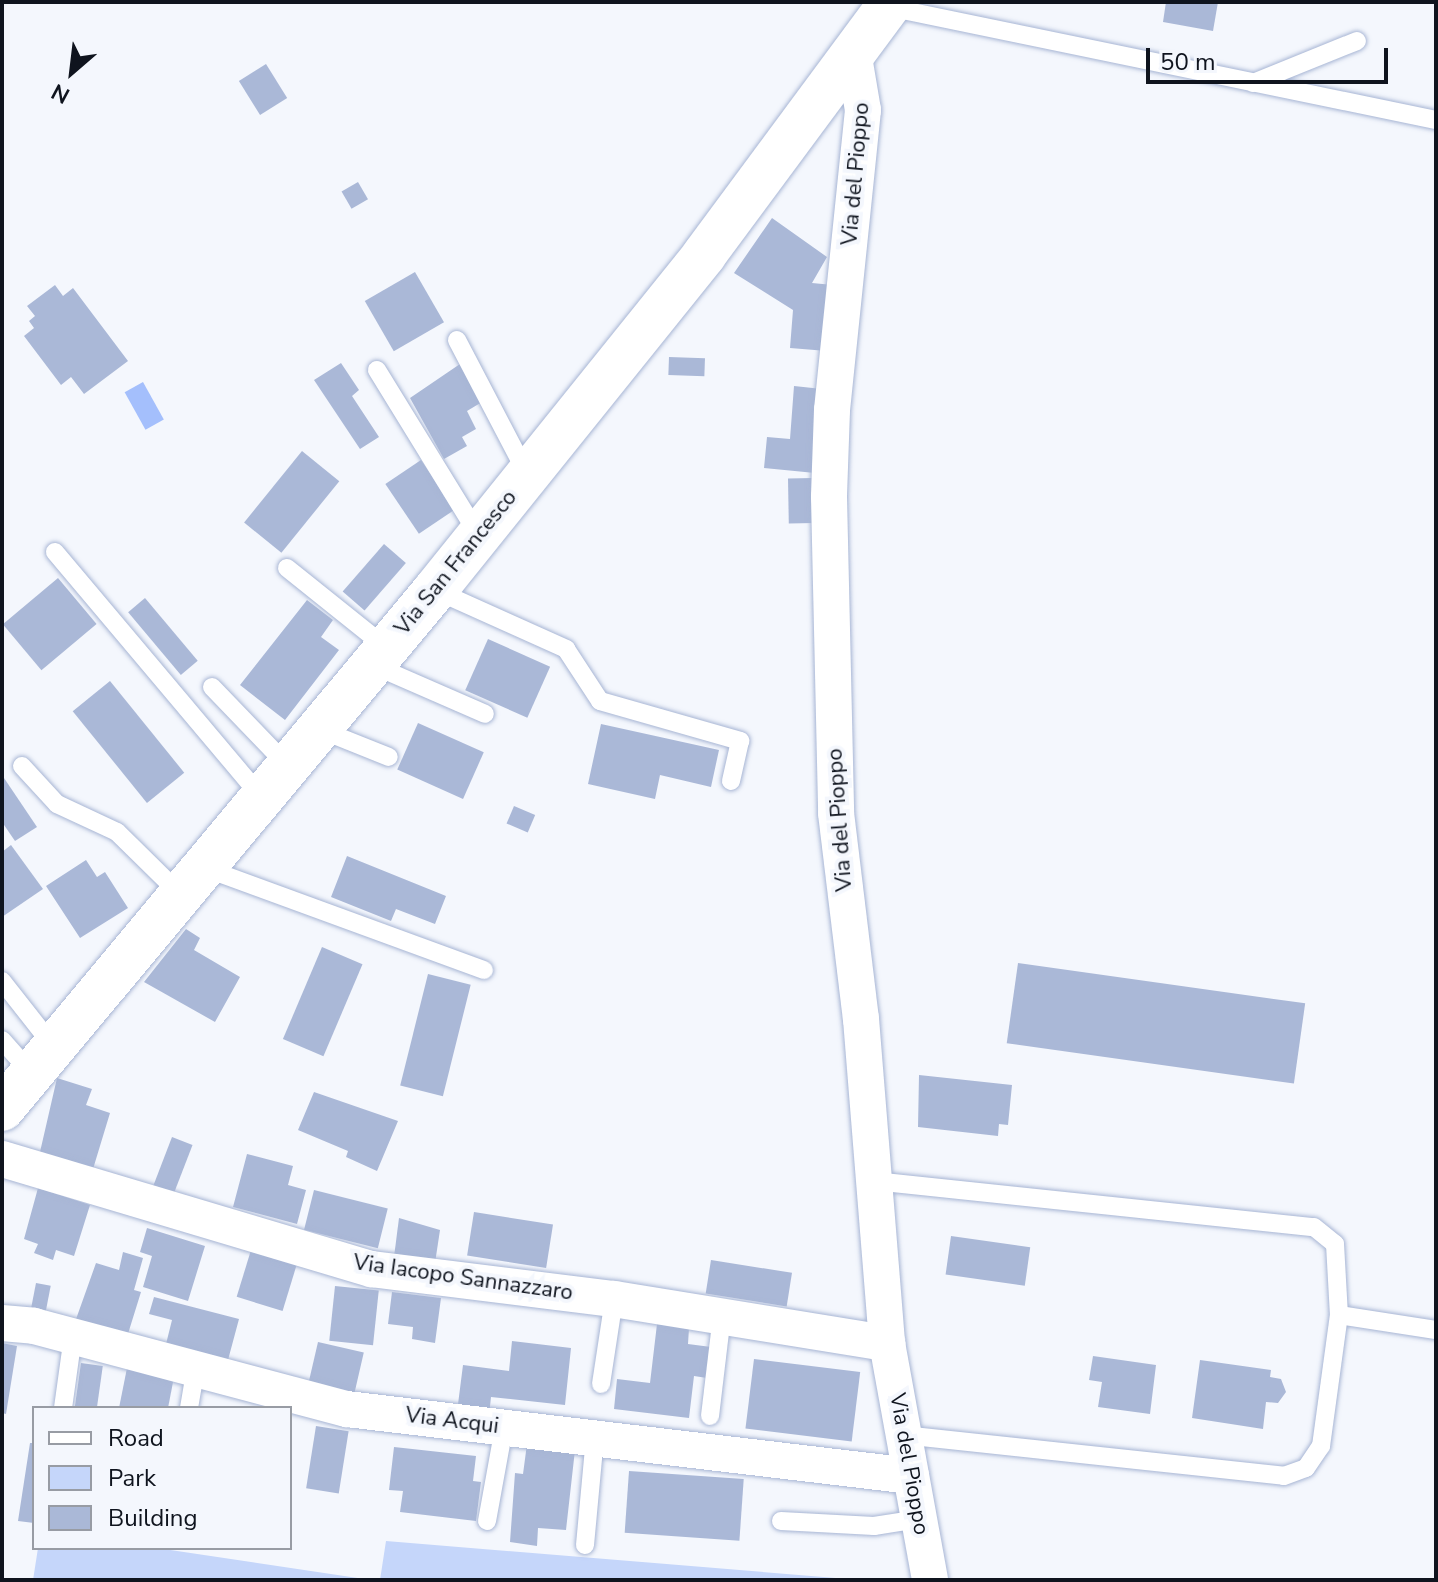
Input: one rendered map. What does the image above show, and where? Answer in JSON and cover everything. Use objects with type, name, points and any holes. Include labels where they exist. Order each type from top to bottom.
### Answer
[{"type":"main road","name":"Via San Francesco","points":[[2,1109],[435,590],[704,255],[854,57],[889,5]]},
{"type":"street","name":"Via del Pioppo","points":[[854,57],[863,110],[832,410],[829,513],[836,813],[861,1019],[887,1343],[930,1580]]},
{"type":"street","name":"Via Iacopo Sannazzaro","points":[[2,1159],[372,1269],[614,1299],[887,1343]]},
{"type":"street","name":"Via Acqui","points":[[2,1323],[73,1336],[347,1409],[911,1476]]},
{"type":"lane","points":[[889,5],[1436,120]]},
{"type":"lane","points":[[1253,83],[1357,41]]},
{"type":"lane","points":[[457,340],[527,474]]},
{"type":"lane","points":[[377,370],[478,534]]},
{"type":"lane","points":[[55,552],[275,782]]},
{"type":"lane","points":[[287,568],[380,656],[485,714]]},
{"type":"lane","points":[[435,590],[566,649],[600,701],[740,741],[731,781]]},
{"type":"lane","points":[[212,687],[275,782]]},
{"type":"lane","points":[[319,729],[389,757]]},
{"type":"lane","points":[[22,766],[57,804],[117,832],[192,882],[484,970]]},
{"type":"lane","points":[[2,981],[43,1060]]},
{"type":"lane","points":[[2,1040],[43,1060]]},
{"type":"lane","points":[[874,1181],[1314,1227],[1335,1244],[1339,1315],[1321,1446],[1306,1468],[1284,1476],[903,1435]]},
{"type":"lane","points":[[601,1384],[614,1299]]},
{"type":"lane","points":[[1339,1315],[1436,1330]]},
{"type":"lane","points":[[710,1416],[722,1316]]},
{"type":"lane","points":[[63,1406],[73,1336]]},
{"type":"lane","points":[[189,1406],[196,1367]]},
{"type":"lane","points":[[487,1521],[504,1427]]},
{"type":"lane","points":[[585,1545],[595,1438]]},
{"type":"lane","points":[[781,1521],[874,1526],[919,1519]]},
{"type":"green space","points":[[386,1541],[860,1580],[380,1580]]},
{"type":"green space","points":[[38,1550],[170,1550],[371,1580],[33,1580]]},
{"type":"water","points":[[143,382],[164,420],[145,430],[125,392]]},
{"type":"building","points":[[1166,2],[1218,2],[1213,31],[1163,22]]},
{"type":"building","points":[[266,64],[287,98],[260,115],[239,81]]},
{"type":"building","points":[[358,182],[368,199],[352,209],[342,192]]},
{"type":"building","points":[[772,218],[827,257],[812,283],[833,285],[827,351],[790,348],[793,310],[734,273]]},
{"type":"building","points":[[415,272],[444,322],[394,351],[365,301]]},
{"type":"building","points":[[55,285],[63,296],[73,288],[128,361],[84,394],[71,377],[61,385],[24,336],[34,328],[29,321],[35,316],[27,306]]},
{"type":"building","points":[[669,357],[705,358],[704,376],[668,375]]},
{"type":"building","points":[[341,363],[359,390],[352,396],[379,437],[360,449],[314,380]]},
{"type":"building","points":[[460,364],[482,402],[467,411],[476,429],[462,437],[467,446],[444,459],[410,398]]},
{"type":"building","points":[[794,386],[822,389],[815,473],[764,468],[767,437],[790,439]]},
{"type":"building","points":[[302,451],[339,481],[281,553],[244,522]]},
{"type":"building","points":[[421,460],[455,510],[419,534],[385,484]]},
{"type":"building","points":[[788,478],[813,478],[814,523],[789,523]]},
{"type":"building","points":[[384,544],[406,563],[365,611],[343,592]]},
{"type":"building","points":[[58,578],[97,624],[41,670],[3,624]]},
{"type":"building","points":[[145,598],[198,661],[181,675],[128,612]]},
{"type":"building","points":[[307,600],[333,620],[321,637],[339,650],[285,720],[240,685]]},
{"type":"building","points":[[488,639],[550,667],[527,718],[465,690]]},
{"type":"building","points":[[110,681],[184,773],[147,803],[73,711]]},
{"type":"building","points":[[418,723],[484,752],[463,799],[397,770]]},
{"type":"building","points":[[601,724],[719,750],[711,787],[660,775],[655,799],[588,784]]},
{"type":"building","points":[[2,775],[37,827],[15,841],[2,822]]},
{"type":"building","points":[[514,806],[535,815],[528,832],[507,823]]},
{"type":"building","points":[[11,845],[43,889],[2,917],[2,852]]},
{"type":"building","points":[[347,856],[446,896],[435,924],[396,909],[391,921],[331,897]]},
{"type":"building","points":[[86,860],[97,877],[105,872],[128,908],[80,938],[46,886]]},
{"type":"building","points":[[186,929],[200,938],[194,950],[240,977],[215,1022],[144,982]]},
{"type":"building","points":[[322,947],[363,964],[323,1056],[283,1039]]},
{"type":"building","points":[[1018,963],[1305,1003],[1294,1084],[1007,1043]]},
{"type":"building","points":[[428,974],[471,985],[443,1096],[400,1086]]},
{"type":"building","points":[[919,1075],[1012,1085],[1008,1125],[999,1124],[998,1136],[918,1127]]},
{"type":"building","points":[[57,1078],[92,1089],[86,1105],[110,1113],[93,1169],[40,1152]]},
{"type":"building","points":[[314,1092],[398,1121],[377,1171],[346,1157],[348,1151],[298,1130]]},
{"type":"building","points":[[172,1137],[193,1145],[174,1194],[153,1186]]},
{"type":"building","points":[[247,1154],[293,1166],[288,1185],[306,1190],[297,1224],[233,1207]]},
{"type":"building","points":[[38,1188],[90,1205],[74,1256],[56,1250],[53,1260],[34,1253],[38,1244],[24,1239]]},
{"type":"building","points":[[314,1190],[388,1208],[378,1248],[304,1230]]},
{"type":"building","points":[[474,1212],[553,1225],[546,1268],[467,1255]]},
{"type":"building","points":[[399,1218],[440,1230],[435,1263],[394,1257]]},
{"type":"building","points":[[147,1228],[205,1246],[188,1301],[143,1287],[152,1256],[140,1252]]},
{"type":"building","points":[[951,1236],[1030,1247],[1025,1286],[946,1275]]},
{"type":"building","points":[[251,1250],[297,1264],[283,1311],[237,1297]]},
{"type":"building","points":[[123,1252],[143,1258],[134,1290],[141,1292],[127,1337],[75,1322],[96,1263],[119,1270]]},
{"type":"building","points":[[711,1260],[792,1273],[787,1306],[706,1294]]},
{"type":"building","points":[[36,1283],[51,1286],[45,1315],[30,1312]]},
{"type":"building","points":[[335,1286],[379,1291],[373,1345],[329,1341]]},
{"type":"building","points":[[392,1292],[441,1298],[435,1343],[412,1339],[413,1327],[388,1324]]},
{"type":"building","points":[[154,1297],[239,1319],[228,1360],[166,1344],[172,1320],[149,1314]]},
{"type":"building","points":[[657,1324],[689,1328],[688,1344],[711,1347],[707,1378],[694,1376],[689,1418],[614,1409],[617,1379],[650,1383]]},
{"type":"building","points":[[512,1341],[571,1348],[565,1405],[491,1397],[489,1416],[457,1412],[463,1365],[509,1371]]},
{"type":"building","points":[[318,1342],[364,1353],[354,1395],[308,1385]]},
{"type":"building","points":[[2,1343],[17,1346],[6,1414],[2,1413]]},
{"type":"building","points":[[1093,1356],[1156,1365],[1150,1414],[1098,1407],[1102,1382],[1089,1380]]},
{"type":"building","points":[[754,1359],[860,1372],[852,1442],[745,1428]]},
{"type":"building","points":[[1200,1360],[1271,1370],[1270,1377],[1281,1379],[1286,1392],[1278,1403],[1266,1402],[1263,1429],[1192,1418]]},
{"type":"building","points":[[81,1363],[103,1366],[97,1406],[75,1406]]},
{"type":"building","points":[[127,1368],[174,1377],[168,1406],[119,1406]]},
{"type":"building","points":[[316,1426],[349,1431],[339,1493],[306,1488]]},
{"type":"building","points":[[30,1443],[32,1443],[32,1523],[18,1521]]},
{"type":"building","points":[[527,1444],[575,1450],[566,1530],[538,1528],[537,1546],[510,1542],[515,1473],[523,1474]]},
{"type":"building","points":[[394,1447],[476,1456],[473,1481],[481,1482],[476,1521],[400,1512],[403,1491],[389,1490]]},
{"type":"building","points":[[629,1471],[744,1479],[739,1541],[625,1533]]}]
